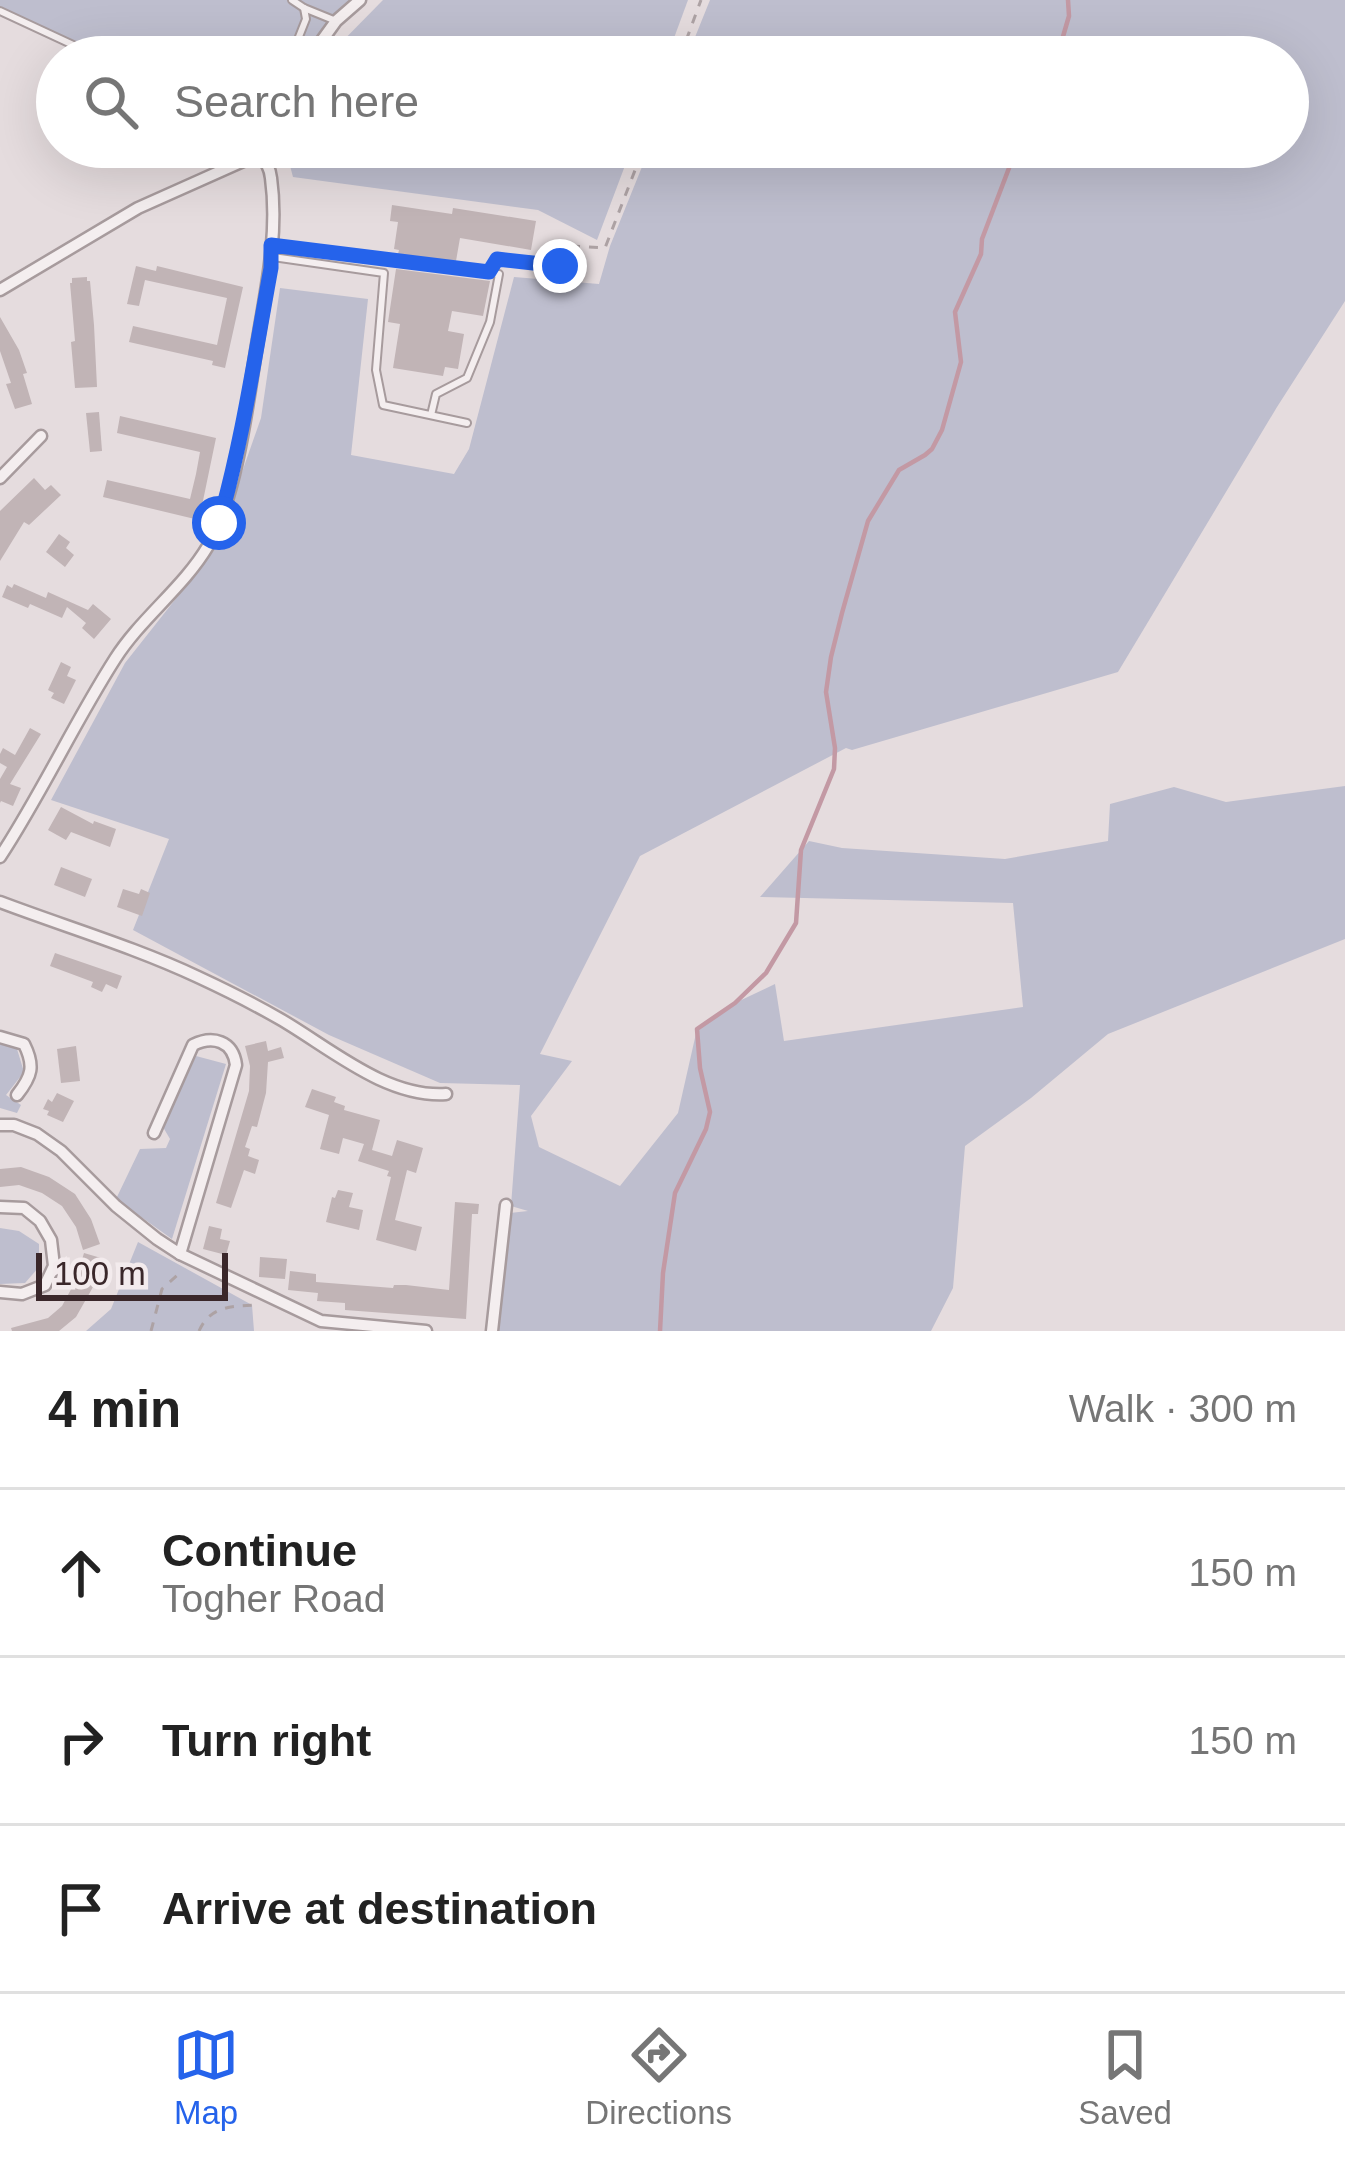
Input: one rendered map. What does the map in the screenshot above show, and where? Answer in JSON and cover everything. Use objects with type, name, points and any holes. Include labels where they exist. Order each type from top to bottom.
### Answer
[{"type":"street","points":[[326,36],[360,0]]},
{"type":"street","points":[[0,290],[138,208],[224,168]]},
{"type":"street","points":[[0,856],[118,655],[194,566],[219,523],[245,418],[271,251],[269,168]]},
{"type":"street","points":[[0,478],[41,436]]},
{"type":"street","points":[[0,902],[140,951],[196,976],[393,1084],[446,1094]]},
{"type":"street","points":[[0,1037],[24,1044],[32,1059],[29,1080],[17,1095]]},
{"type":"street","points":[[154,1133],[193,1045],[206,1039],[224,1042],[234,1052],[236,1066],[184,1256]]},
{"type":"street","points":[[0,1125],[26,1130],[61,1151],[157,1240],[320,1326],[426,1331]]},
{"type":"street","points":[[492,1331],[506,1205]]},
{"type":"street","points":[[0,1207],[24,1208],[40,1221],[51,1240],[54,1266],[44,1285],[22,1294],[0,1292]]},
{"type":"lane","points":[[292,0],[336,22]]},
{"type":"lane","points":[[299,36],[306,19],[304,8]]},
{"type":"lane","points":[[0,11],[54,36]]},
{"type":"lane","points":[[489,272],[497,259],[560,266],[563,246]]},
{"type":"lane","points":[[271,251],[500,274],[490,322],[467,378],[436,394],[431,416]]},
{"type":"lane","points":[[271,251],[384,273],[376,370],[383,405],[467,423]]},
{"type":"path","points":[[688,36],[701,0]]},
{"type":"path","points":[[563,246],[605,248],[636,168]]},
{"type":"path","points":[[151,1331],[162,1289],[181,1274],[184,1256]]},
{"type":"path","points":[[199,1331],[209,1314],[232,1306],[258,1305],[263,1294]]},
{"type":"shaded area","points":[[0,0],[360,0],[328,36],[47,36],[0,14]]},
{"type":"shaded area","points":[[383,0],[688,0],[675,36],[348,36]]},
{"type":"shaded area","points":[[710,0],[1345,0],[1345,301],[1118,672],[846,748],[640,856],[540,1054],[572,1061],[531,1116],[539,1147],[620,1186],[678,1113],[697,1029],[775,984],[784,1041],[1023,1007],[1013,903],[760,897],[809,841],[842,848],[1005,859],[1108,841],[1110,804],[1174,787],[1226,802],[1345,786],[1345,939],[1108,1034],[965,1146],[953,1288],[931,1331],[496,1331],[510,1213],[528,1211],[511,1206],[520,1085],[440,1083],[329,1035],[133,930],[169,839],[51,800],[125,663],[215,549],[261,418],[280,288],[368,299],[351,455],[454,474],[469,449],[514,277],[599,284],[642,168],[1309,168],[1309,36],[695,36]]},
{"type":"shaded area","points":[[291,168],[624,168],[597,240],[538,210],[293,177]]},
{"type":"shaded area","points":[[3,1043],[17,1049],[24,1072],[6,1095],[21,1105],[17,1113],[0,1108]]},
{"type":"shaded area","points":[[196,1056],[226,1064],[172,1239],[116,1199],[140,1149],[166,1148],[170,1139],[163,1127]]},
{"type":"shaded area","points":[[0,1228],[19,1231],[39,1244],[39,1267],[25,1283],[0,1284]]},
{"type":"shaded area","points":[[138,1242],[252,1305],[254,1331],[86,1331],[111,1309]]},
{"type":"building","points":[[392,205],[452,214],[453,208],[536,221],[531,250],[460,238],[456,261],[398,254],[394,249],[398,222],[390,221]]},
{"type":"building","points":[[136,266],[156,271],[157,266],[243,287],[225,368],[212,365],[213,361],[129,342],[133,326],[217,345],[227,298],[145,280],[139,306],[127,304]]},
{"type":"building","points":[[396,269],[490,281],[483,316],[452,311],[448,331],[464,334],[458,369],[445,367],[443,376],[393,368],[400,324],[388,322]]},
{"type":"building","points":[[87,277],[97,387],[75,388],[70,283],[72,278]]},
{"type":"building","points":[[0,317],[27,373],[23,374],[32,404],[15,409],[0,351]]},
{"type":"building","points":[[99,412],[102,451],[90,452],[86,413]]},
{"type":"building","points":[[120,416],[216,438],[199,520],[103,497],[107,480],[190,499],[196,474],[200,452],[117,433]]},
{"type":"building","points":[[34,478],[45,490],[51,485],[61,495],[29,525],[24,522],[0,561],[0,511]]},
{"type":"building","points":[[59,534],[70,542],[66,548],[74,555],[65,567],[46,552]]},
{"type":"building","points":[[14,584],[46,598],[48,592],[88,610],[93,604],[111,619],[94,639],[82,628],[86,623],[67,607],[62,618],[2,597],[7,585],[12,588]]},
{"type":"building","points":[[61,662],[71,667],[67,676],[76,680],[64,704],[51,698],[54,693],[48,690]]},
{"type":"building","points":[[30,728],[41,734],[10,784],[21,788],[13,806],[0,803],[0,779],[7,767],[0,763],[0,754],[3,748],[15,755]]},
{"type":"building","points":[[61,807],[93,824],[116,829],[110,847],[71,832],[66,840],[48,830]]},
{"type":"building","points":[[61,867],[92,879],[85,897],[54,885]]},
{"type":"building","points":[[123,889],[150,893],[142,916],[117,907]]},
{"type":"building","points":[[55,953],[122,976],[117,989],[106,984],[102,992],[91,987],[93,982],[50,966]]},
{"type":"building","points":[[266,1041],[268,1051],[281,1047],[284,1058],[268,1062],[257,1127],[252,1126],[245,1147],[250,1149],[248,1156],[259,1160],[255,1174],[244,1170],[231,1208],[216,1203],[249,1091],[245,1046]]},
{"type":"building","points":[[76,1046],[80,1081],[61,1083],[57,1049]]},
{"type":"building","points":[[312,1089],[336,1097],[334,1102],[345,1106],[344,1110],[380,1120],[372,1150],[392,1156],[397,1140],[423,1148],[416,1173],[407,1170],[395,1220],[422,1227],[416,1251],[376,1240],[389,1171],[358,1161],[364,1144],[343,1138],[339,1154],[320,1149],[329,1115],[305,1107]]},
{"type":"building","points":[[57,1093],[74,1101],[63,1122],[43,1109]]},
{"type":"building","points":[[21,1167],[75,1194],[100,1244],[83,1250],[62,1206],[42,1193],[19,1185],[0,1187],[0,1169]]},
{"type":"building","points":[[338,1190],[353,1193],[349,1207],[363,1210],[359,1230],[326,1222]]},
{"type":"building","points":[[455,1202],[479,1204],[478,1214],[472,1214],[466,1319],[345,1310],[345,1303],[317,1301],[318,1293],[288,1290],[290,1271],[316,1274],[316,1282],[449,1290]]},
{"type":"building","points":[[209,1226],[222,1229],[220,1239],[230,1241],[226,1255],[203,1249]]},
{"type":"building","points":[[84,1253],[101,1258],[93,1287],[76,1317],[59,1331],[12,1331],[48,1318],[62,1306]]},
{"type":"building","points":[[260,1257],[287,1259],[285,1279],[259,1277]]},
{"type":"waterway","points":[[1063,36],[1068,0]]},
{"type":"waterway","points":[[660,1331],[675,1193],[710,1112],[697,1029],[735,1003],[766,973],[796,923],[801,850],[834,769],[826,692],[842,613],[868,521],[899,470],[932,449],[942,430],[961,362],[955,312],[981,254],[982,239],[1009,168]]},
{"type":"route","points":[[219,523],[247,406],[271,245],[489,272],[497,259],[560,266]]}]
